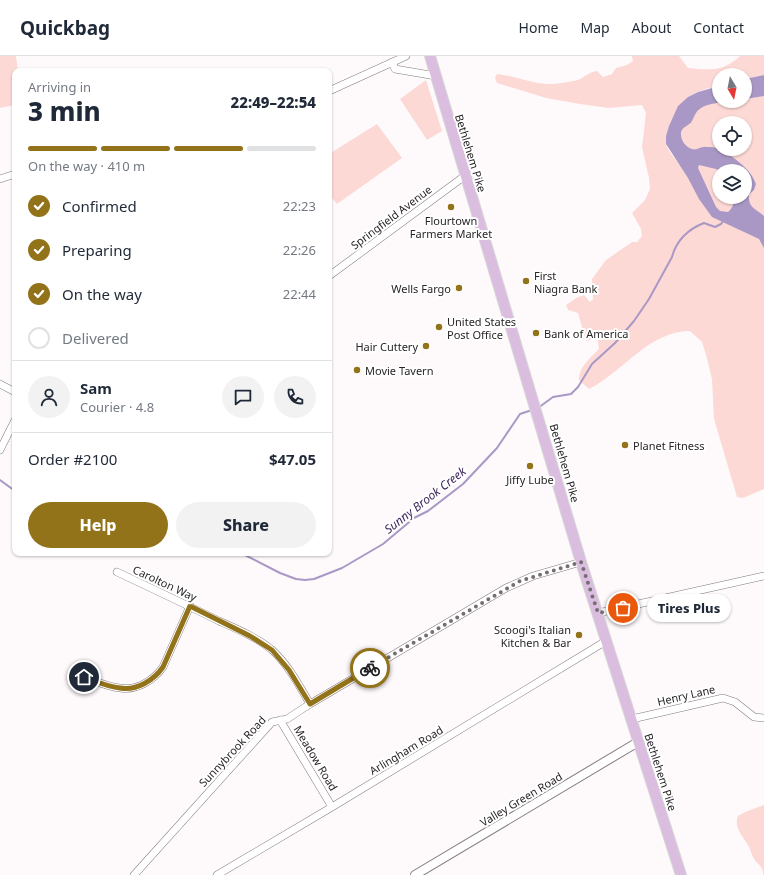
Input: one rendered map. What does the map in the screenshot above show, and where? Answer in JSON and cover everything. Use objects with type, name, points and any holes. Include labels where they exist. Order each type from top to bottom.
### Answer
[{"type":"main road","name":"Bethlehem Pike","points":[[430,56],[581,562],[681,875]]},
{"type":"street","points":[[332,90],[406,56]]},
{"type":"street","points":[[392,62],[395,69],[436,76]]},
{"type":"street","points":[[0,179],[12,175]]},
{"type":"street","name":"Springfield Avenue","points":[[332,274],[466,175]]},
{"type":"street","points":[[0,384],[12,390]]},
{"type":"street","points":[[0,450],[12,426]]},
{"type":"street","name":"Sunnybrook Road","points":[[134,875],[272,722],[287,719],[506,588],[533,576],[581,562]]},
{"type":"street","name":"Carolton Way","points":[[117,572],[190,606],[250,636],[268,647],[289,670],[310,704]]},
{"type":"street","points":[[598,613],[764,576]]},
{"type":"street","points":[[84,677],[119,688],[132,688],[150,680],[163,667],[190,606]]},
{"type":"street","name":"Arlingham Road","points":[[217,875],[230,872],[332,807],[606,641]]},
{"type":"street","name":"Henry Lane","points":[[632,718],[723,698],[735,702],[754,716],[764,718]]},
{"type":"street","name":"Meadow Road","points":[[280,720],[332,807]]},
{"type":"street","name":"Valley Green Road","points":[[415,875],[638,742]]},
{"type":"shaded area","points":[[0,56],[16,56],[18,68],[12,68],[12,106],[0,108]]},
{"type":"shaded area","points":[[632,56],[679,56],[688,68],[712,69],[712,88],[694,94],[682,103],[674,117],[666,137],[667,147],[685,172],[675,139],[686,106],[712,102],[712,108],[752,108],[752,87],[764,83],[764,489],[743,498],[737,497],[714,419],[712,379],[702,342],[690,331],[675,333],[649,345],[601,382],[589,389],[579,380],[583,367],[599,349],[597,336],[588,341],[585,338],[578,313],[568,310],[566,305],[576,298],[584,295],[590,302],[593,299],[592,279],[606,260],[632,242],[637,242],[642,236],[641,229],[632,213],[645,200],[650,189],[642,147],[646,113],[642,105],[609,108],[546,98],[497,83],[495,78],[497,74],[532,82],[558,84],[581,79],[597,71],[603,77],[612,74],[616,68],[627,65],[633,61]]},
{"type":"shaded area","points":[[740,56],[764,56],[764,75],[752,78],[752,68],[719,68],[728,65]]},
{"type":"shaded area","points":[[764,75],[764,96],[752,98],[752,78]]},
{"type":"shaded area","points":[[426,80],[442,131],[427,140],[400,99]]},
{"type":"shaded area","points":[[712,88],[712,104],[699,109],[691,123],[681,132],[682,140],[685,145],[694,149],[712,147],[712,156],[730,156],[741,164],[712,164],[712,168],[699,165],[698,168],[712,198],[712,204],[715,204],[720,211],[728,212],[733,204],[751,204],[764,216],[764,248],[759,239],[712,217],[699,199],[688,178],[666,144],[666,136],[669,126],[678,106],[688,97]]},
{"type":"shaded area","points":[[377,124],[402,158],[337,204],[332,198],[332,152]]},
{"type":"shaded area","points":[[752,176],[756,184],[752,192]]},
{"type":"shaded area","points":[[764,805],[763,875],[762,868],[754,859],[738,828],[737,820],[738,816],[741,814]]},
{"type":"waterway","name":"Sunny Brook Creek","points":[[538,408],[553,397],[571,394],[578,387],[592,364],[615,343],[634,321],[649,299],[672,257],[676,246],[684,236],[704,223],[715,227],[721,224],[724,220]]},
{"type":"waterway","name":"Sunny Brook Creek","points":[[247,556],[280,573],[296,579],[314,579],[342,568],[383,544],[414,518],[428,511],[463,484],[497,448],[520,414],[532,410]]},
{"type":"waterway","name":"Sunny Brook Creek","points":[[0,480],[12,489]]},
{"type":"way so far","points":[[370,668],[506,588],[533,576],[581,562],[598,613],[623,608]]},
{"type":"place","name":"Flourtown Farmers Market","points":[[451,207]]},
{"type":"place","name":"First Niagra Bank","points":[[526,281]]},
{"type":"place","name":"Wells Fargo","points":[[459,288]]},
{"type":"place","name":"United States Post Office","points":[[439,327]]},
{"type":"place","name":"Bank of America","points":[[536,333]]},
{"type":"place","name":"Hair Cuttery","points":[[426,346]]},
{"type":"place","name":"Movie Tavern","points":[[357,370]]},
{"type":"place","name":"Planet Fitness","points":[[625,445]]},
{"type":"place","name":"Jiffy Lube","points":[[530,466]]},
{"type":"place","name":"Tires Plus","points":[[623,608]]},
{"type":"place","name":"Scoogi's Italian Kitchen & Bar","points":[[579,635]]},
{"type":"route","points":[[84,677],[119,688],[132,688],[144,684],[155,677],[163,667],[190,606],[250,636],[272,650],[289,670],[310,704],[370,668]]}]
